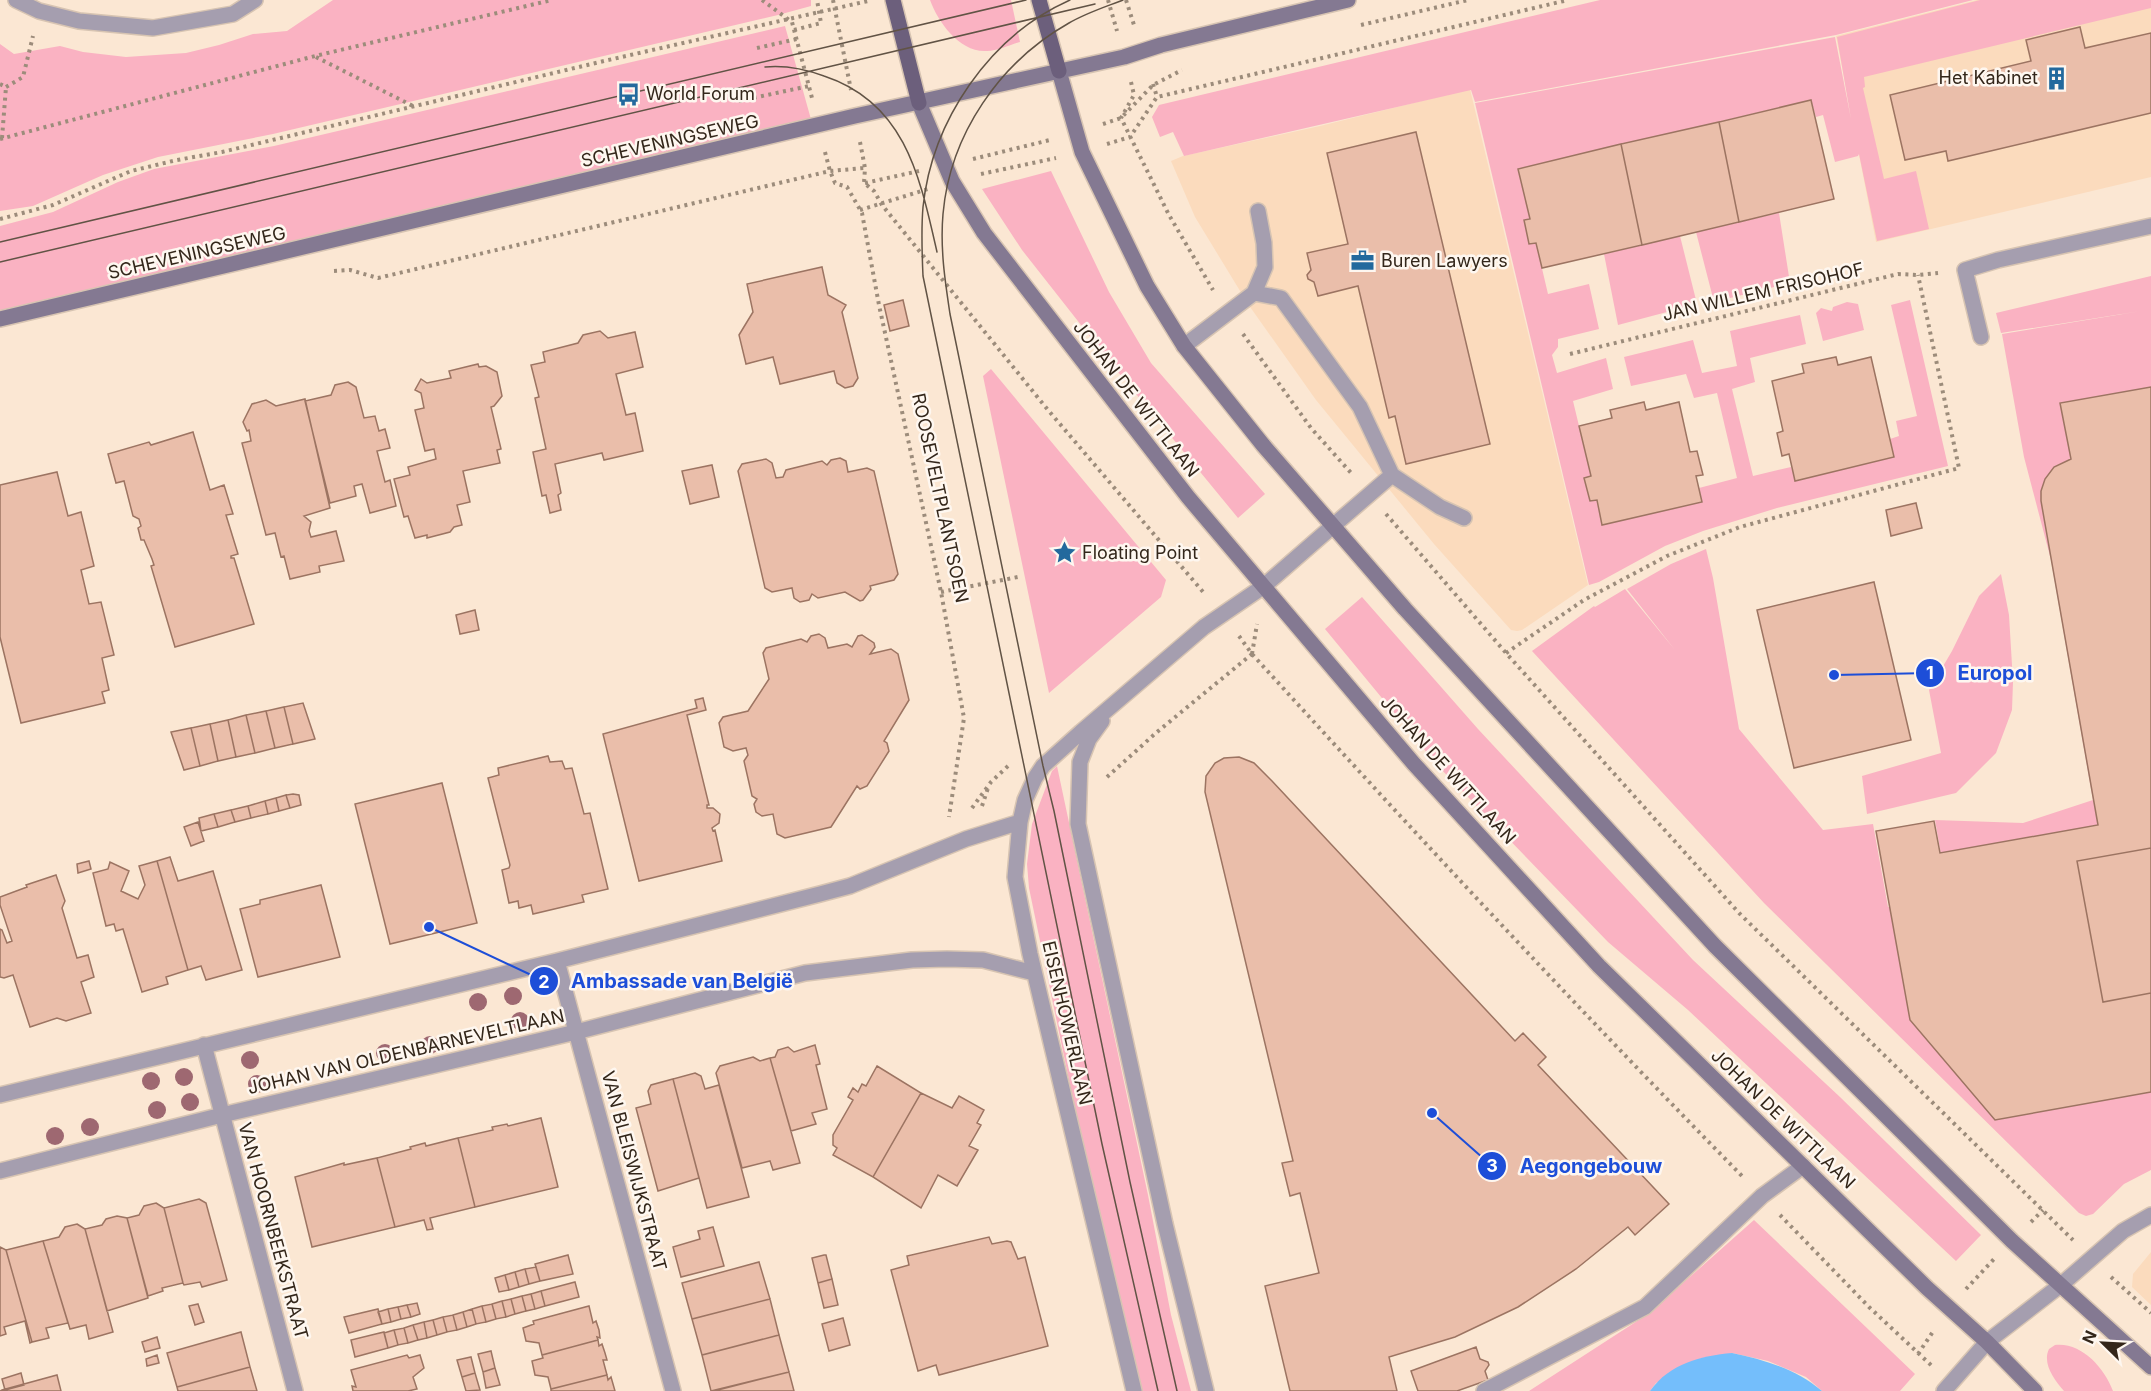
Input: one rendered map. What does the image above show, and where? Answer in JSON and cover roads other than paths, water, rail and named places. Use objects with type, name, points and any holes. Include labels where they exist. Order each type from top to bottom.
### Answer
[{"type":"main road","points":[[894,0],[919,103]]},
{"type":"main road","points":[[1039,0],[1082,152],[1147,286],[1184,346],[1263,445],[1413,617],[1715,946],[2012,1241],[2151,1367]]},
{"type":"main road","name":"SCHEVENINGSEWEG","points":[[0,319],[855,116],[1124,57],[1161,45],[1348,0]]},
{"type":"main road","name":"JOHAN DE WITTLAAN","points":[[919,103],[952,181],[984,233],[1188,498],[1413,764],[1591,958],[2035,1391]]},
{"type":"street","points":[[16,0],[39,11],[79,21],[153,28],[233,14],[255,0]]},
{"type":"street","points":[[1184,346],[1254,293],[1265,267],[1264,243],[1258,211]]},
{"type":"street","points":[[1982,338],[1965,270],[1998,260],[2151,226]]},
{"type":"street","points":[[1254,293],[1281,298],[1360,407],[1392,475],[1440,507],[1464,518]]},
{"type":"street","points":[[1264,586],[1392,475]]},
{"type":"street","name":"EISENHOWERLAAN","points":[[1134,1391],[1034,973],[1015,877],[1020,822],[1025,800],[1043,766],[1120,697],[1221,613],[1264,586]]},
{"type":"street","name":"EISENHOWERLAAN","points":[[1120,697],[1089,739],[1080,762],[1078,824],[1165,1224],[1206,1391]]},
{"type":"street","points":[[0,1095],[557,961],[850,886],[944,847],[1020,822]]},
{"type":"street","name":"JOHAN VAN OLDENBARNEVELTLAAN","points":[[0,1171],[222,1115],[576,1032],[805,973],[947,958],[983,960],[1034,973]]},
{"type":"street","name":"VAN BLEISWIJKSTRAAT","points":[[557,961],[673,1391]]},
{"type":"street","name":"VAN HOORNBEEKSTRAAT","points":[[204,1046],[295,1391]]},
{"type":"street","points":[[1484,1391],[1645,1307],[1762,1196],[1803,1166]]},
{"type":"street","points":[[1944,1391],[1987,1342],[2062,1284],[2123,1231],[2151,1215]]},
{"type":"water","points":[[1732,1353],[1780,1366],[1802,1377],[1822,1391],[1650,1391],[1658,1381],[1677,1367],[1709,1356]]},
{"type":"tram line","points":[[0,242],[1026,0]]},
{"type":"tram line","points":[[1070,0],[1041,16],[1014,35],[990,59],[952,113],[938,143],[923,207],[923,276],[1102,1144],[1158,1391]]},
{"type":"tram line","points":[[1123,0],[1075,19],[1044,39],[1001,79],[983,103],[956,156],[948,184],[942,227],[950,314],[1130,1182],[1177,1391]]},
{"type":"tram line","points":[[0,262],[1095,4]]},
{"type":"tram line","points":[[765,67],[788,67],[824,76],[852,88],[874,104],[891,124],[905,146],[924,197],[937,252]]},
{"type":"place","name":"Het Kabinet","points":[[2056,78]]},
{"type":"place","name":"World Forum","points":[[628,94]]},
{"type":"place","name":"Buren Lawyers","points":[[1363,261]]},
{"type":"place","name":"Floating Point","points":[[1064,553]]},
{"type":"place","name":"Europol","points":[[1834,675]]},
{"type":"place","name":"Ambassade van België","points":[[429,927]]},
{"type":"place","name":"Aegongebouw","points":[[1432,1113]]}]
